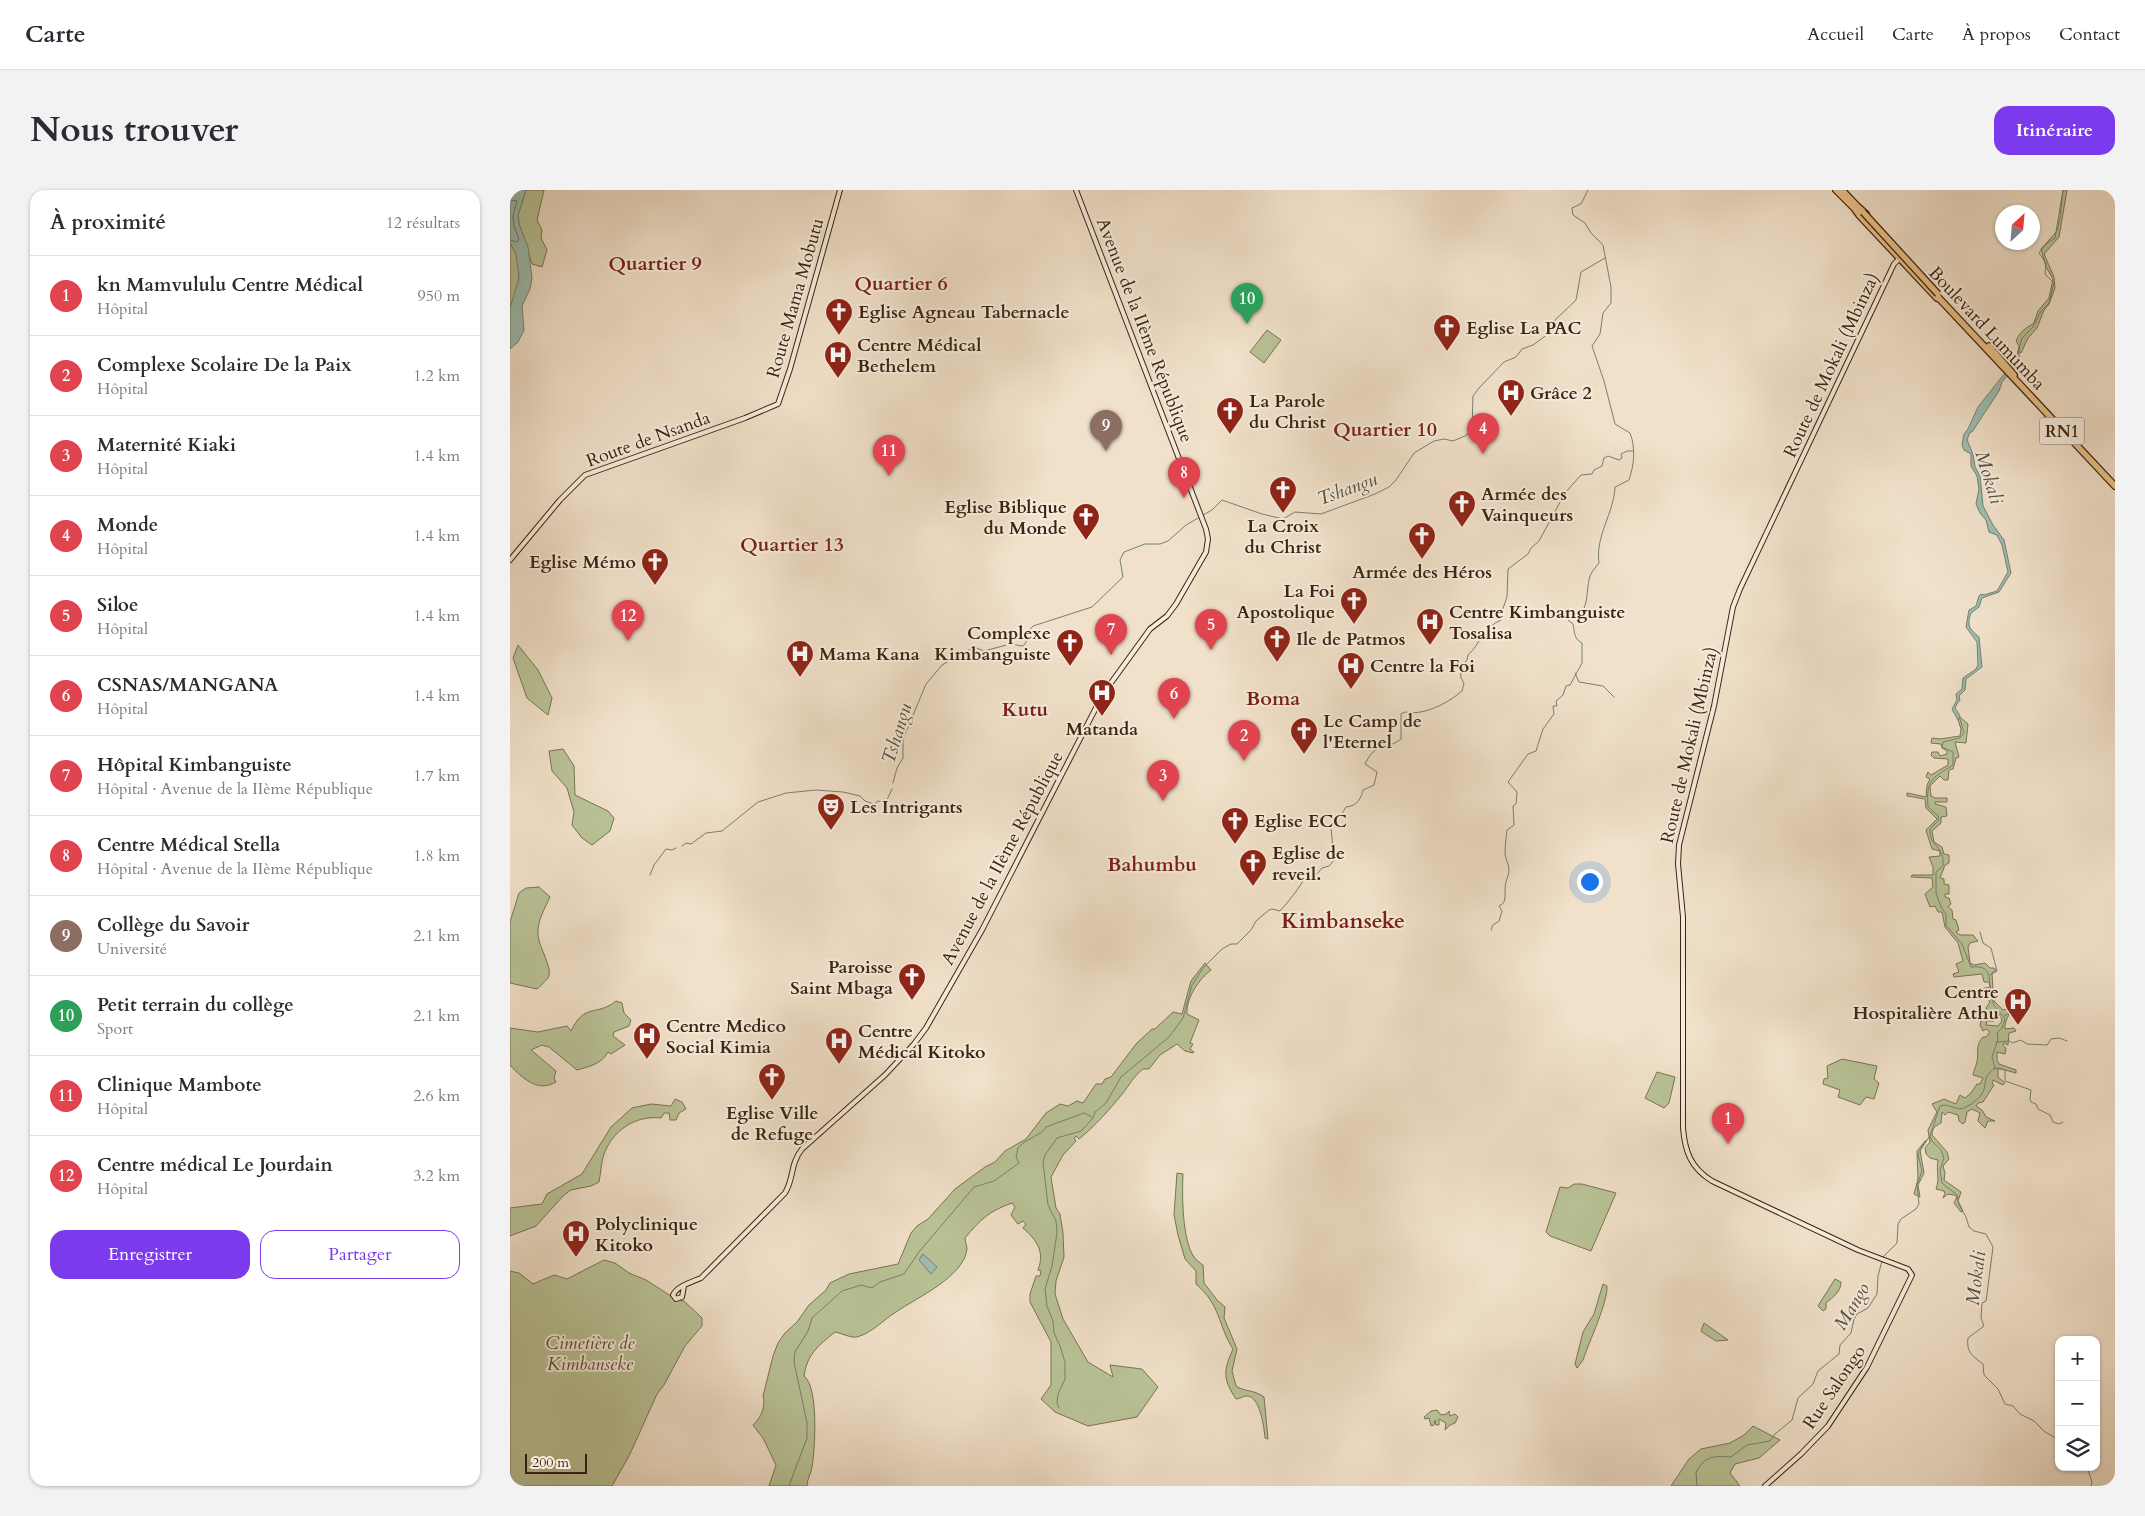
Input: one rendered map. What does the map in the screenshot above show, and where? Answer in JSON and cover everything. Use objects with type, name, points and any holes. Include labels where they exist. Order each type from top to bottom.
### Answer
[{"type":"highway","name":"Boulevard Lumumba","points":[[1836,190],[1862,213],[2115,486]]},
{"type":"highway","name":"Boulevard Lumumba","points":[[1842,190],[1855,206]]},
{"type":"highway","points":[[1855,206],[1942,295],[1945,304]]},
{"type":"highway","points":[[1855,206],[1859,215],[1945,304]]},
{"type":"highway","name":"Boulevard Lumumba","points":[[2091,459],[2115,482]]},
{"type":"street","name":"Route Mama Mobutu","points":[[769,409],[778,404],[782,397],[840,190]]},
{"type":"street","name":"Avenue de la IIème République","points":[[677,1290],[701,1278],[785,1193],[789,1186],[794,1161],[802,1149],[885,1075],[926,1028],[982,930],[1103,694],[1150,630],[1173,609],[1206,552],[1208,539],[1203,520],[1076,190]]},
{"type":"street","name":"Route de Mokali (Mbinza)","points":[[1906,257],[1899,258],[1894,264],[1736,598],[1712,717],[1682,829],[1678,864],[1684,917],[1683,1128],[1688,1155],[1698,1171],[1712,1181],[1911,1272],[1912,1278],[1907,1288]]},
{"type":"street","name":"Route de Nsanda","points":[[510,560],[560,500],[585,475],[769,409]]},
{"type":"street","points":[[682,1292],[677,1290],[674,1293],[676,1299],[681,1298],[684,1286]]},
{"type":"street","name":"Rue Salongo","points":[[1765,1486],[1801,1454],[1828,1426],[1867,1367],[1907,1288]]},
{"type":"green space","points":[[526,190],[544,190],[537,220],[542,230],[541,238],[547,250],[542,267],[532,264],[519,224],[518,215]]},
{"type":"green space","points":[[2063,190],[2067,190],[2059,237],[2044,254],[2054,277],[2055,288],[2037,328],[2028,338],[2021,353],[2016,341],[2019,335],[2034,323],[2038,311],[2049,298],[2053,279],[2046,267],[2041,249],[2057,231]]},
{"type":"green space","points":[[510,243],[518,257],[519,274],[516,292],[510,307]]},
{"type":"green space","points":[[1267,330],[1281,340],[1264,363],[1250,352]]},
{"type":"green space","points":[[518,645],[538,670],[552,698],[548,715],[527,698],[513,658]]},
{"type":"green space","points":[[1960,717],[1968,724],[1966,743],[1955,742],[1959,757],[1956,758],[1953,769],[1949,770],[1948,780],[1944,780],[1940,776],[1930,786],[1931,796],[1947,798],[1947,802],[1935,802],[1935,804],[1946,807],[1947,816],[1941,817],[1941,823],[1932,831],[1934,842],[1942,847],[1944,854],[1949,855],[1949,863],[1945,865],[1940,878],[1944,879],[1944,884],[1949,885],[1949,894],[1945,894],[1945,897],[1949,898],[1951,904],[1948,907],[1952,910],[1953,919],[1956,920],[1959,930],[1956,932],[1960,935],[1973,935],[1978,941],[1970,943],[1968,947],[1970,963],[1974,965],[1985,963],[1990,968],[1996,970],[1992,973],[1993,990],[1999,993],[1995,996],[1994,1001],[2003,1010],[2010,1008],[2005,1029],[2014,1028],[2016,1031],[2009,1033],[2008,1045],[2004,1043],[2003,1045],[2006,1048],[2005,1054],[1997,1052],[1997,1060],[1999,1064],[2016,1070],[2016,1073],[1998,1068],[1998,1077],[2005,1083],[2003,1085],[1993,1080],[1992,1084],[1994,1085],[1983,1102],[1978,1103],[1976,1106],[1982,1110],[1986,1117],[1995,1121],[1988,1121],[1985,1128],[1978,1121],[1980,1113],[1972,1109],[1967,1112],[1963,1124],[1959,1121],[1958,1115],[1948,1112],[1945,1115],[1942,1112],[1941,1123],[1933,1130],[1932,1135],[1947,1152],[1949,1159],[1943,1166],[1944,1180],[1961,1192],[1958,1201],[1963,1211],[1961,1212],[1954,1203],[1957,1197],[1948,1194],[1943,1198],[1944,1191],[1936,1189],[1938,1182],[1938,1160],[1930,1158],[1926,1154],[1925,1148],[1930,1142],[1928,1130],[1937,1112],[1932,1104],[1944,1099],[1956,1104],[1960,1095],[1965,1098],[1977,1084],[1980,1084],[1983,1078],[1973,1075],[1977,1062],[1978,1046],[1983,1037],[1986,1037],[1990,1032],[1986,1029],[1983,1031],[1980,1025],[1981,1021],[1986,1017],[1993,1018],[1994,1021],[1987,1021],[1986,1025],[1998,1026],[2002,1021],[1999,1014],[1987,1011],[1986,1008],[1990,1002],[1988,991],[1981,989],[1990,987],[1989,982],[1984,982],[1982,974],[1954,977],[1953,974],[1959,972],[1956,964],[1963,961],[1958,943],[1945,927],[1942,912],[1938,912],[1935,906],[1930,907],[1925,894],[1933,887],[1932,878],[1911,877],[1912,875],[1933,875],[1933,867],[1929,857],[1940,856],[1940,851],[1932,849],[1926,830],[1937,819],[1926,808],[1925,799],[1907,796],[1907,793],[1926,797],[1927,785],[1930,779],[1926,777],[1928,772],[1931,775],[1948,765],[1948,759],[1934,758],[1931,755],[1932,752],[1938,752],[1940,756],[1947,754],[1947,751],[1942,748],[1941,744],[1931,743],[1932,738],[1940,739],[1960,736],[1961,729],[1958,720]]},
{"type":"green space","points":[[563,749],[574,766],[575,795],[608,811],[614,818],[610,831],[592,845],[582,838],[572,825],[574,812],[567,788],[552,771],[549,751]]},
{"type":"green space","points":[[539,887],[550,897],[538,929],[549,974],[548,978],[537,989],[510,983],[510,922],[519,893],[526,888]]},
{"type":"green space","points":[[1205,963],[1211,970],[1194,989],[1187,1008],[1187,1014],[1199,1020],[1190,1043],[1193,1044],[1190,1049],[1194,1052],[1185,1051],[1177,1044],[1160,1055],[1149,1069],[1143,1069],[1097,1123],[1079,1139],[1076,1136],[1074,1138],[1076,1141],[1063,1155],[1051,1177],[1056,1208],[1060,1214],[1063,1233],[1064,1257],[1056,1281],[1055,1294],[1063,1319],[1088,1362],[1113,1377],[1110,1365],[1142,1369],[1158,1387],[1137,1417],[1088,1426],[1055,1412],[1041,1399],[1051,1385],[1051,1342],[1030,1302],[1030,1294],[1036,1276],[1040,1276],[1041,1271],[1038,1270],[1041,1258],[1036,1242],[1023,1228],[1026,1224],[1023,1221],[1018,1224],[1011,1215],[1015,1207],[1012,1203],[991,1213],[970,1232],[965,1238],[967,1249],[964,1259],[957,1269],[938,1286],[896,1312],[868,1333],[854,1337],[835,1332],[814,1351],[805,1368],[804,1376],[809,1382],[812,1392],[815,1419],[813,1459],[807,1486],[769,1486],[776,1465],[763,1438],[753,1425],[762,1412],[763,1396],[773,1356],[778,1343],[785,1333],[797,1322],[809,1305],[826,1290],[830,1283],[849,1274],[898,1264],[911,1233],[917,1226],[928,1219],[955,1189],[995,1162],[1005,1151],[1026,1139],[1046,1113],[1060,1104],[1068,1106],[1077,1101],[1083,1103],[1096,1084],[1102,1084],[1105,1079],[1111,1077],[1136,1044],[1152,1029],[1155,1029],[1173,1012],[1182,1014],[1191,981]]},
{"type":"green space","points":[[616,1001],[622,1003],[624,1013],[631,1020],[629,1026],[614,1032],[613,1036],[625,1045],[611,1054],[608,1052],[598,1062],[577,1070],[549,1047],[542,1045],[531,1050],[556,1071],[554,1078],[556,1082],[543,1086],[525,1079],[510,1065],[510,1028],[538,1032],[567,1026],[571,1031],[581,1016],[609,1006]]},
{"type":"green space","points":[[1842,1059],[1877,1066],[1874,1079],[1879,1083],[1874,1099],[1866,1097],[1860,1105],[1838,1097],[1840,1090],[1823,1084],[1824,1079],[1828,1078],[1827,1066]]},
{"type":"green space","points":[[1657,1072],[1675,1077],[1669,1103],[1664,1108],[1645,1098]]},
{"type":"green space","points":[[675,1099],[682,1102],[686,1109],[679,1113],[676,1120],[670,1120],[669,1113],[664,1113],[661,1118],[643,1119],[626,1126],[619,1131],[608,1145],[603,1157],[599,1182],[591,1186],[571,1190],[564,1195],[536,1226],[510,1236],[510,1208],[542,1204],[547,1194],[582,1174],[611,1127],[632,1108],[651,1104],[671,1106]]},
{"type":"green space","points":[[1926,1140],[1920,1150],[1924,1173],[1918,1185],[1920,1197],[1914,1194],[1918,1179],[1917,1151]]},
{"type":"green space","points":[[1177,1173],[1183,1174],[1185,1229],[1190,1249],[1195,1258],[1203,1265],[1204,1283],[1225,1307],[1224,1318],[1237,1349],[1232,1371],[1236,1386],[1264,1397],[1268,1439],[1265,1438],[1261,1413],[1255,1401],[1247,1396],[1236,1399],[1229,1386],[1226,1369],[1233,1349],[1215,1308],[1196,1284],[1196,1271],[1185,1259],[1174,1215]]},
{"type":"green space","points":[[1574,1184],[1582,1184],[1616,1193],[1591,1251],[1550,1236],[1546,1232],[1560,1187],[1568,1188]]},
{"type":"green space","name":"Cimetière de Kimbanseke","points":[[604,1260],[615,1263],[677,1300],[684,1301],[702,1318],[702,1326],[685,1346],[664,1385],[657,1394],[629,1456],[612,1486],[510,1486],[510,1271],[519,1273],[533,1284],[554,1275],[567,1279]]},
{"type":"green space","points":[[1835,1279],[1841,1282],[1840,1289],[1826,1303],[1826,1309],[1823,1311],[1818,1306]]},
{"type":"green space","points":[[1603,1284],[1607,1286],[1605,1302],[1583,1360],[1577,1368],[1575,1364],[1583,1332],[1594,1314]]},
{"type":"green space","points":[[1704,1323],[1728,1340],[1716,1341],[1702,1332]]},
{"type":"green space","points":[[1437,1410],[1441,1415],[1447,1414],[1449,1411],[1450,1416],[1455,1414],[1458,1417],[1455,1423],[1445,1430],[1446,1423],[1439,1419],[1439,1425],[1436,1425],[1435,1420],[1434,1425],[1431,1426],[1429,1418],[1425,1419],[1424,1417],[1431,1411]]},
{"type":"green space","points":[[1753,1426],[1780,1440],[1759,1458],[1735,1464],[1730,1473],[1740,1486],[1671,1486],[1689,1459],[1701,1449],[1730,1443],[1744,1435]]},
{"type":"water","points":[[513,190],[526,190],[518,215],[519,224],[528,247],[532,278],[530,289],[522,306],[524,330],[518,342],[510,349],[510,308],[519,278],[516,254],[510,243],[510,202]]},
{"type":"water","points":[[2019,347],[2019,362],[2002,382],[1999,391],[1972,432],[1970,432],[1967,440],[1973,454],[1975,467],[1980,476],[1983,506],[2004,540],[2011,573],[1999,592],[1982,598],[1979,607],[1971,613],[1969,624],[1979,637],[1982,667],[1966,679],[1965,690],[1959,696],[1960,700],[1956,708],[1960,717],[1958,720],[1952,709],[1957,700],[1956,694],[1962,689],[1963,678],[1976,669],[1978,665],[1977,642],[1966,627],[1969,610],[1976,606],[1981,594],[1984,595],[1997,591],[2008,572],[2002,545],[1997,535],[1989,532],[1986,520],[1976,504],[1979,489],[1977,476],[1971,466],[1971,454],[1964,450],[1962,445],[1964,434],[1978,407],[2016,359]]},
{"type":"water","points":[[923,1254],[937,1267],[931,1274],[919,1260]]},
{"type":"waterway","points":[[1491,930],[1493,925],[1499,921],[1502,911],[1499,906],[1505,899],[1505,885],[1509,872],[1505,854],[1506,839],[1507,830],[1514,825],[1513,806],[1516,804],[1517,792],[1508,782],[1528,754],[1536,751],[1543,729],[1554,714],[1553,706],[1557,706],[1556,701],[1563,695],[1566,686],[1570,685],[1582,663],[1582,643],[1576,637],[1573,624],[1568,620],[1581,613],[1584,608],[1590,576],[1599,563],[1600,543],[1612,506],[1615,487],[1629,480],[1633,462],[1634,451],[1630,433],[1615,424],[1604,381],[1592,346],[1600,334],[1603,313],[1611,303],[1611,287],[1603,245],[1591,233],[1585,223],[1573,215],[1572,208],[1581,204],[1588,190]]},
{"type":"waterway","name":"Mokali","points":[[2018,353],[2022,338],[2033,327],[2041,311],[2049,303],[2054,283],[2045,274],[2046,263],[2039,253],[2046,244],[2055,238],[2063,190]]},
{"type":"waterway","name":"Tshangu","points":[[893,783],[897,768],[903,758],[903,739],[926,684],[942,665],[974,647],[984,651],[1010,644],[1023,646],[1033,626],[1092,607],[1123,577],[1120,560],[1124,552],[1145,544],[1160,544],[1168,541],[1186,525],[1212,510],[1222,500],[1283,519],[1295,512],[1321,514],[1389,487],[1414,453],[1434,441],[1444,439],[1453,441],[1465,436],[1472,430],[1473,396],[1479,388],[1504,362],[1516,357],[1522,349],[1533,345],[1552,331],[1555,320],[1576,300],[1581,272],[1605,258]]},
{"type":"waterway","points":[[1059,1408],[1057,1403],[1058,1394],[1065,1379],[1065,1362],[1054,1333],[1045,1289],[1052,1266],[1057,1233],[1056,1221],[1048,1205],[1043,1162],[1045,1155],[1057,1138],[1081,1131],[1093,1118],[1095,1112],[1106,1103],[1121,1077],[1169,1037],[1183,1018],[1192,985],[1203,968],[1222,949],[1231,944],[1237,944],[1251,930],[1256,921],[1269,910],[1280,911],[1306,876],[1316,875],[1322,868],[1329,866],[1336,858],[1333,851],[1332,822],[1340,817],[1346,807],[1358,802],[1363,790],[1374,785],[1377,772],[1365,764],[1369,757],[1377,749],[1401,739],[1401,714],[1435,708],[1462,691],[1464,683],[1461,678],[1460,667],[1467,660],[1468,655],[1486,631],[1501,620],[1501,614],[1507,597],[1508,569],[1528,554],[1531,548],[1539,541],[1565,493],[1581,475],[1592,474],[1594,470],[1602,466],[1604,458],[1608,456],[1619,460],[1622,458],[1621,454],[1633,451]]},
{"type":"waterway","points":[[1575,673],[1579,682],[1603,686],[1614,697]]},
{"type":"waterway","name":"Mokali","points":[[1960,719],[1964,733],[1960,738],[1943,742],[1942,747],[1953,752],[1953,765],[1931,781],[1928,791],[1928,807],[1938,816],[1939,820],[1930,829],[1930,835],[1940,850],[1943,859],[1943,866],[1936,872],[1936,893],[1941,907],[1946,914],[1946,925],[1962,944],[1971,967],[1979,967],[1987,972],[1993,1003],[2005,1019],[2002,1028],[1997,1033],[1998,1039],[1992,1057],[1995,1068],[1986,1078],[1981,1095],[1963,1109],[1947,1105],[1940,1106],[1930,1136],[1932,1141],[1941,1150],[1944,1158],[1940,1170],[1942,1183],[1957,1195],[1959,1205],[1969,1227],[1974,1231],[1986,1234],[1993,1247],[1986,1301],[1982,1303],[1981,1318],[1984,1326],[1968,1338],[1969,1351],[1983,1364],[1984,1375],[1998,1389],[2005,1404],[2013,1406],[2020,1414],[2034,1421],[2045,1432],[2055,1438]]},
{"type":"waterway","name":"Tshangu","points":[[682,846],[686,843],[691,844],[706,833],[722,831],[758,802],[786,793],[816,790],[843,792],[860,796],[865,801],[874,804],[878,801],[886,802],[892,789]]},
{"type":"waterway","name":"Tshangu","points":[[650,875],[654,865],[666,849],[672,850],[676,848]]},
{"type":"waterway","points":[[1980,932],[1983,943],[1991,948],[1997,971],[1990,975]]},
{"type":"waterway","points":[[2004,1016],[2019,1008]]},
{"type":"waterway","points":[[1997,1042],[2010,1041],[2012,1043],[2021,1040],[2027,1044],[2047,1045],[2051,1039],[2059,1038],[2067,1041]]},
{"type":"waterway","points":[[1995,1068],[2005,1070],[2005,1081],[2031,1090],[2031,1102],[2036,1104],[2038,1109],[2050,1115],[2053,1122],[2059,1124],[2063,1122]]},
{"type":"waterway","points":[[789,1486],[807,1438],[807,1423],[794,1362],[795,1352],[808,1331],[812,1318],[842,1291],[861,1285],[872,1288],[880,1282],[904,1274],[919,1252],[974,1187],[994,1181],[1019,1163],[1016,1157],[1018,1148],[1023,1143],[1042,1132],[1046,1127],[1084,1113],[1092,1117]]},
{"type":"waterway","name":"Mango","points":[[1883,1257],[1897,1243],[1898,1224],[1901,1219],[1916,1209],[1919,1204],[1917,1185],[1922,1171],[1918,1154],[1929,1137]]},
{"type":"waterway","name":"Mango","points":[[1697,1486],[1696,1473],[1706,1460],[1715,1457],[1731,1457],[1747,1445],[1770,1441],[1775,1434],[1792,1420],[1798,1398],[1813,1384],[1818,1371],[1839,1354],[1840,1345],[1851,1333],[1857,1314],[1868,1308],[1877,1294],[1878,1276],[1882,1261]]},
{"type":"waterway","name":"Mokali","points":[[2088,1471],[2092,1482],[2091,1486]]},
{"type":"place","name":"Petit terrain du collège","points":[[1247,324]]},
{"type":"place","name":"Eglise Agneau Tabernacle","points":[[839,336]]},
{"type":"place","name":"Eglise La PAC","points":[[1447,352]]},
{"type":"place","name":"Centre Médical Bethelem","points":[[838,379]]},
{"type":"place","name":"Grâce 2","points":[[1511,417]]},
{"type":"place","name":"La Parole du Christ","points":[[1230,435]]},
{"type":"place","name":"Collège du Savoir","points":[[1106,451]]},
{"type":"place","name":"Monde","points":[[1483,454]]},
{"type":"place","name":"Clinique Mambote","points":[[889,476]]},
{"type":"place","name":"Centre Médical Stella","points":[[1184,498]]},
{"type":"place","name":"La Croix du Christ","points":[[1283,514]]},
{"type":"place","name":"Armée des Vainqueurs","points":[[1462,528]]},
{"type":"place","name":"Eglise Biblique du Monde","points":[[1086,541]]},
{"type":"place","name":"Armée des Héros","points":[[1422,560]]},
{"type":"place","name":"Eglise Mémo","points":[[655,586]]},
{"type":"place","name":"La Foi Apostolique","points":[[1354,625]]},
{"type":"place","name":"Centre médical Le Jourdain","points":[[628,641]]},
{"type":"place","name":"Centre Kimbanguiste Tosalisa","points":[[1430,646]]},
{"type":"place","name":"Siloe","points":[[1211,650]]},
{"type":"place","name":"Hôpital Kimbanguiste","points":[[1111,655]]},
{"type":"place","name":"Ile de Patmos","points":[[1277,663]]},
{"type":"place","name":"Complexe Kimbanguiste","points":[[1070,667]]},
{"type":"place","name":"Mama Kana","points":[[800,678]]},
{"type":"place","name":"Centre la Foi","points":[[1351,690]]},
{"type":"place","name":"Matanda","points":[[1102,717]]},
{"type":"place","name":"CSNAS/MANGANA","points":[[1174,719]]},
{"type":"place","name":"Le Camp de l'Eternel","points":[[1304,755]]},
{"type":"place","name":"Complexe Scolaire De la Paix","points":[[1244,761]]},
{"type":"place","name":"Maternité Kiaki","points":[[1163,801]]},
{"type":"place","name":"Les Intrigants","points":[[831,831]]},
{"type":"place","name":"Eglise ECC","points":[[1235,845]]},
{"type":"place","name":"Eglise de reveil.","points":[[1253,887]]},
{"type":"place","name":"Paroisse Saint Mbaga","points":[[912,1001]]},
{"type":"place","name":"Centre Hospitalière Athu","points":[[2018,1026]]},
{"type":"place","name":"Centre Medico Social Kimia","points":[[647,1060]]},
{"type":"place","name":"Centre Médical Kitoko","points":[[839,1065]]},
{"type":"place","name":"Eglise Ville de Refuge","points":[[772,1101]]},
{"type":"place","name":"kn Mamvululu Centre Médical","points":[[1728,1144]]},
{"type":"place","name":"Polyclinique Kitoko","points":[[576,1258]]},
{"type":"district","name":"Quartier 9","points":[[655,263]]},
{"type":"district","name":"Quartier 6","points":[[901,283]]},
{"type":"district","name":"Quartier 10","points":[[1385,429]]},
{"type":"district","name":"Quartier 13","points":[[792,544]]},
{"type":"district","name":"Boma","points":[[1273,698]]},
{"type":"district","name":"Kutu","points":[[1025,709]]},
{"type":"district","name":"Bahumbu","points":[[1152,864]]},
{"type":"district","name":"Kimbanseke","points":[[1343,920]]}]
